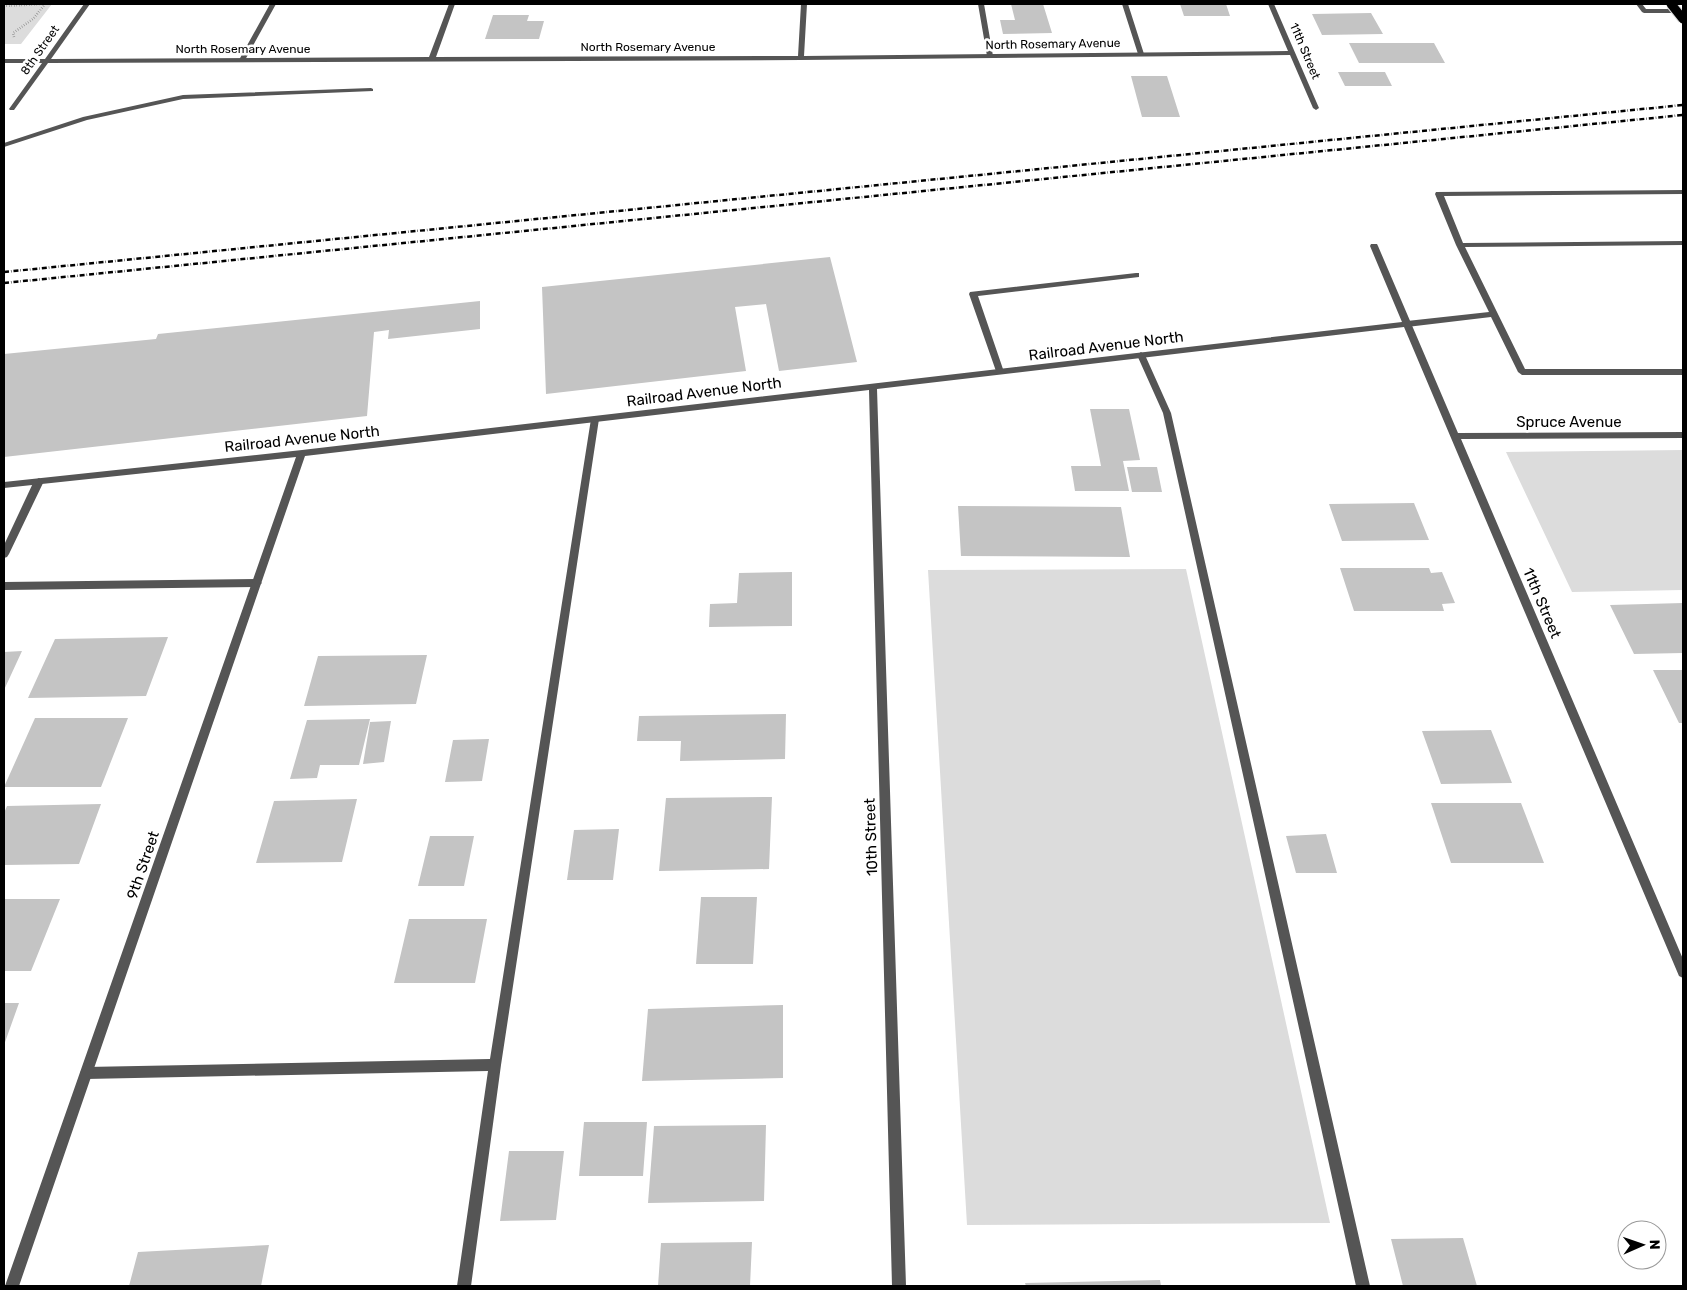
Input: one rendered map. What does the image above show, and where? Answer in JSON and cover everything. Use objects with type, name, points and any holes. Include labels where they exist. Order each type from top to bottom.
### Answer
[{"type":"main road","points":[[1671,4],[1683,19]]},
{"type":"street","name":"8th Street","points":[[12,108],[87,4]]},
{"type":"street","points":[[242,60],[273,4]]},
{"type":"street","points":[[432,59],[452,4]]},
{"type":"street","points":[[801,58],[804,4]]},
{"type":"street","points":[[981,4],[990,56]]},
{"type":"street","points":[[1125,4],[1141,54]]},
{"type":"street","name":"11th Street","points":[[1271,4],[1316,108]]},
{"type":"street","points":[[1639,4],[1644,11],[1683,11]]},
{"type":"street","name":"North Rosemary Avenue","points":[[4,61],[1293,54]]},
{"type":"street","points":[[4,145],[85,118],[183,97],[371,90]]},
{"type":"street","points":[[1683,192],[1439,194],[1492,314],[1522,372],[1683,372]]},
{"type":"street","points":[[1460,245],[1683,243]]},
{"type":"street","name":"11th Street","points":[[1374,246],[1683,970]]},
{"type":"street","points":[[1000,372],[973,294],[1136,275]]},
{"type":"street","name":"Railroad Avenue North","points":[[4,485],[302,453],[1492,314]]},
{"type":"street","points":[[1141,356],[1167,413],[1363,1286]]},
{"type":"street","name":"10th Street","points":[[873,387],[899,1286]]},
{"type":"street","points":[[464,1286],[495,1065],[595,419]]},
{"type":"street","name":"Spruce Avenue","points":[[1454,436],[1683,435]]},
{"type":"street","name":"9th Street","points":[[12,1286],[302,453]]},
{"type":"street","points":[[4,554],[39,481]]},
{"type":"street","points":[[4,586],[257,583]]},
{"type":"street","points":[[86,1073],[495,1065]]},
{"type":"path","points":[[4,6],[43,4]]},
{"type":"path","points":[[16,41],[13,33],[33,19],[43,4]]},
{"type":"shaded area","points":[[4,4],[52,4],[21,44],[4,44]]},
{"type":"shaded area","points":[[1683,450],[1683,590],[1572,592],[1506,452]]},
{"type":"shaded area","points":[[1186,569],[1330,1223],[967,1225],[928,570]]},
{"type":"building","points":[[1011,4],[1043,4],[1052,33],[1003,34],[1000,20],[1015,20]]},
{"type":"building","points":[[1180,4],[1226,4],[1230,16],[1184,16]]},
{"type":"building","points":[[1371,13],[1383,34],[1322,35],[1312,14]]},
{"type":"building","points":[[493,15],[529,15],[527,21],[544,21],[539,39],[485,39]]},
{"type":"building","points":[[1349,43],[1434,43],[1445,63],[1359,63]]},
{"type":"building","points":[[1338,72],[1385,72],[1392,86],[1345,86]]},
{"type":"building","points":[[1131,76],[1167,76],[1180,117],[1142,117]]},
{"type":"building","points":[[830,257],[857,362],[779,371],[766,304],[735,307],[746,371],[546,394],[542,287]]},
{"type":"building","points":[[480,301],[480,329],[388,339],[389,330],[374,332],[367,416],[4,457],[4,354],[156,339],[158,334]]},
{"type":"building","points":[[1090,409],[1129,409],[1140,460],[1123,461],[1129,491],[1075,491],[1071,466],[1101,466]]},
{"type":"building","points":[[1127,467],[1157,467],[1162,492],[1132,492]]},
{"type":"building","points":[[1414,503],[1429,540],[1342,541],[1329,504]]},
{"type":"building","points":[[958,506],[1121,507],[1130,557],[961,556]]},
{"type":"building","points":[[1340,568],[1429,568],[1431,573],[1442,572],[1455,603],[1442,604],[1444,611],[1354,611]]},
{"type":"building","points":[[792,572],[792,626],[709,627],[710,604],[737,603],[739,573]]},
{"type":"building","points":[[1683,603],[1683,653],[1634,654],[1610,605]]},
{"type":"building","points":[[168,637],[146,696],[28,698],[55,639]]},
{"type":"building","points":[[22,651],[4,690],[4,652]]},
{"type":"building","points":[[427,655],[416,704],[304,706],[318,656]]},
{"type":"building","points":[[1653,670],[1683,670],[1683,723],[1679,723]]},
{"type":"building","points":[[786,714],[785,759],[680,761],[681,741],[637,741],[639,716]]},
{"type":"building","points":[[35,718],[128,718],[101,787],[4,787]]},
{"type":"building","points":[[370,719],[359,765],[320,765],[317,778],[290,779],[307,720]]},
{"type":"building","points":[[391,721],[384,762],[363,764],[370,722]]},
{"type":"building","points":[[1491,730],[1512,783],[1441,784],[1422,731]]},
{"type":"building","points":[[489,739],[482,781],[445,782],[453,740]]},
{"type":"building","points":[[772,797],[769,869],[659,871],[666,798]]},
{"type":"building","points":[[357,799],[342,862],[256,863],[274,801]]},
{"type":"building","points":[[1431,803],[1521,803],[1544,863],[1451,863]]},
{"type":"building","points":[[101,804],[79,864],[4,865],[4,813],[7,806]]},
{"type":"building","points":[[619,829],[613,880],[567,880],[574,830]]},
{"type":"building","points":[[1326,834],[1337,873],[1296,873],[1286,836]]},
{"type":"building","points":[[430,836],[474,836],[464,886],[418,886]]},
{"type":"building","points":[[701,897],[757,897],[753,964],[696,964]]},
{"type":"building","points":[[4,899],[60,899],[31,971],[4,971]]},
{"type":"building","points":[[409,919],[487,919],[475,983],[394,983]]},
{"type":"building","points":[[4,1003],[19,1003],[4,1045]]},
{"type":"building","points":[[783,1005],[783,1078],[642,1081],[648,1009]]},
{"type":"building","points":[[584,1122],[647,1122],[643,1176],[579,1176]]},
{"type":"building","points":[[766,1125],[764,1201],[648,1203],[654,1126]]},
{"type":"building","points":[[509,1151],[564,1151],[556,1220],[500,1221]]},
{"type":"building","points":[[1463,1238],[1477,1286],[1403,1286],[1391,1239]]},
{"type":"building","points":[[752,1242],[750,1286],[658,1286],[661,1243]]},
{"type":"building","points":[[269,1245],[261,1286],[129,1286],[138,1252]]},
{"type":"building","points":[[1160,1280],[1161,1286],[1026,1286],[1025,1283]]},
{"type":"railway","points":[[4,272],[1683,105]]},
{"type":"railway","points":[[4,283],[1683,115]]}]
